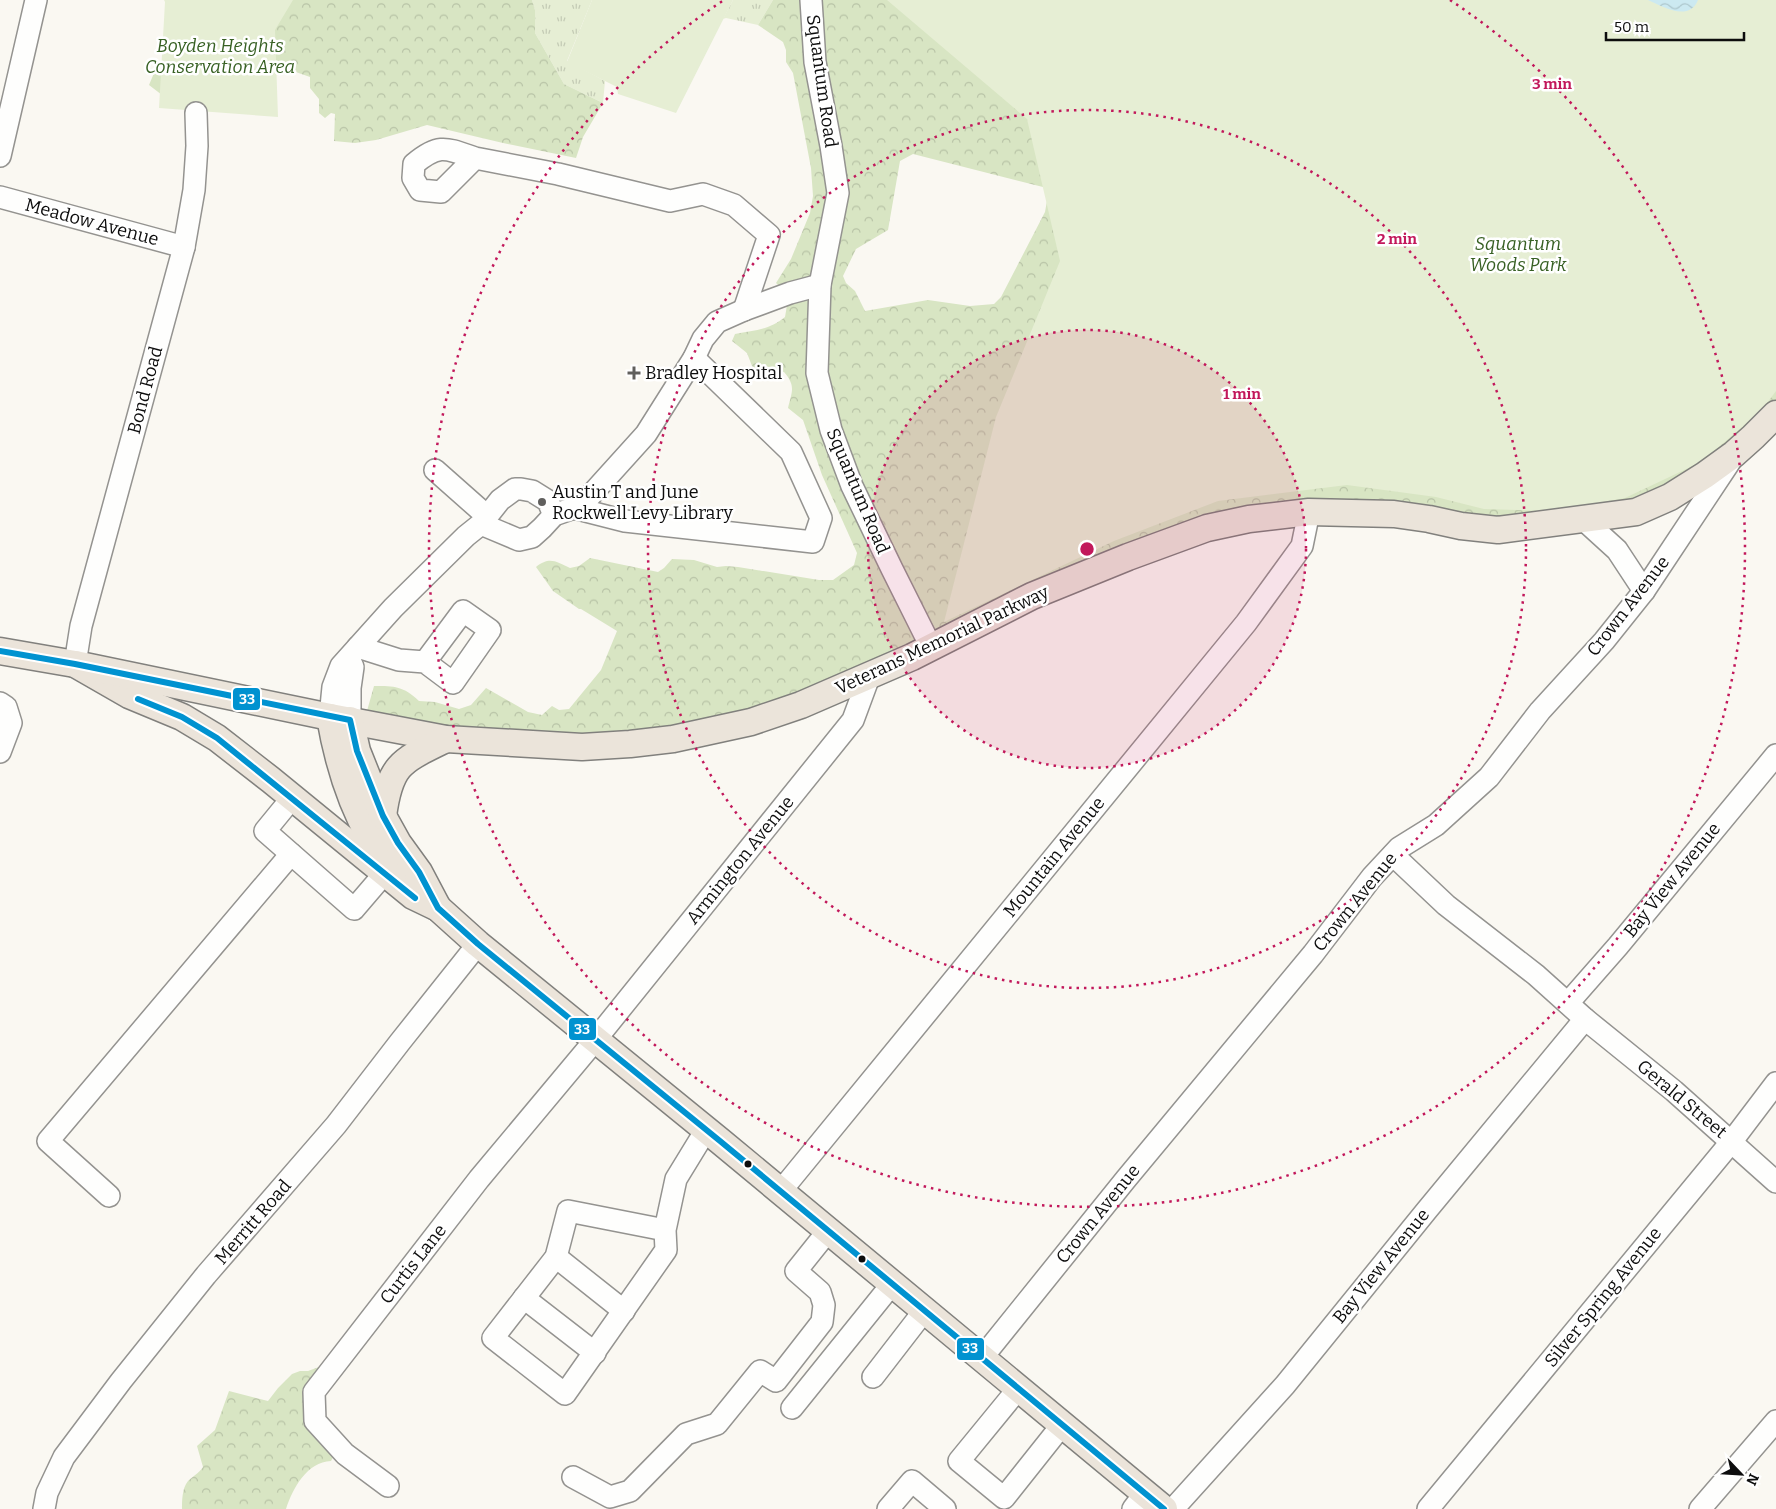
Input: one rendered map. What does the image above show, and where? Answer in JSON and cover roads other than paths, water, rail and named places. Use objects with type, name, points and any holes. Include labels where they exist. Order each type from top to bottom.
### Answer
[{"type":"main road","name":"Veterans Memorial Parkway","points":[[1,653],[75,664],[446,739],[582,747],[673,739],[751,722],[801,705],[912,657],[1032,596],[1128,556],[1207,528],[1249,519],[1309,512],[1394,514],[1461,526],[1498,530],[1636,512],[1670,497],[1706,475],[1754,438],[1776,414]]},
{"type":"main road","points":[[75,664],[129,695],[182,718],[217,738],[384,874],[413,896],[438,908],[478,944],[596,1039],[1062,1425],[1147,1504]]},
{"type":"main road","points":[[340,718],[358,751],[383,816],[398,843],[419,872],[438,908]]},
{"type":"main road","points":[[340,718],[344,779],[357,811],[370,838],[413,896]]},
{"type":"main road","points":[[383,816],[388,787],[398,768],[414,754],[446,739]]},
{"type":"street","points":[[0,156],[36,0]]},
{"type":"street","name":"Squantum Road","points":[[811,0],[816,62],[838,193],[820,285],[816,373],[831,430],[852,486],[931,647]]},
{"type":"street","name":"Bond Road","points":[[75,664],[81,626],[184,247],[194,190],[197,146],[196,113]]},
{"type":"street","points":[[474,158],[558,174],[670,201],[703,194],[734,205],[769,235],[744,310]]},
{"type":"street","name":"Meadow Avenue","points":[[0,197],[184,247]]},
{"type":"street","points":[[435,470],[484,520],[518,540],[532,537],[554,515],[574,508],[590,496],[646,434],[694,358],[703,339],[717,322],[790,293],[820,285]]},
{"type":"street","points":[[574,508],[625,522],[813,542],[821,518],[791,452],[694,358]]},
{"type":"street","name":"Crown Avenue","points":[[981,1358],[1126,1179],[1313,954],[1372,877],[1399,848],[1436,825],[1489,777],[1540,711],[1604,640],[1644,590],[1734,454]]},
{"type":"street","points":[[340,718],[350,688],[353,653],[393,608],[459,542],[484,520],[500,500],[515,489],[522,489],[548,501],[554,515]]},
{"type":"street","name":"Mountain Avenue","points":[[780,1192],[1246,623],[1302,546],[1309,512]]},
{"type":"street","points":[[1584,520],[1617,550],[1644,590]]},
{"type":"street","points":[[353,653],[425,662]]},
{"type":"street","name":"Armington Avenue","points":[[596,1039],[853,720],[870,674]]},
{"type":"street","points":[[0,703],[6,707],[11,723],[0,752]]},
{"type":"street","name":"Bay View Avenue","points":[[1568,1003],[1618,946],[1776,755]]},
{"type":"street","points":[[292,798],[265,831],[354,909],[384,874]]},
{"type":"street","points":[[109,1196],[48,1141],[291,854]]},
{"type":"street","points":[[1393,855],[1446,904],[1536,975],[1568,1003]]},
{"type":"street","name":"Merritt Road","points":[[44,1509],[47,1493],[64,1456],[121,1381],[206,1275],[336,1125],[478,944]]},
{"type":"street","name":"Gerald Street","points":[[1568,1003],[1674,1091],[1776,1182]]},
{"type":"street","name":"Bay View Avenue","points":[[1173,1509],[1285,1385],[1585,1019]]},
{"type":"street","name":"Curtis Lane","points":[[388,1486],[345,1454],[315,1421],[314,1392],[479,1179],[596,1039]]},
{"type":"street","name":"Silver Spring Avenue","points":[[1428,1509],[1732,1141],[1776,1083]]},
{"type":"street","points":[[665,1230],[568,1211],[556,1258],[493,1338],[565,1394],[666,1250],[665,1230],[676,1179],[706,1130]]},
{"type":"street","points":[[573,1477],[610,1497],[630,1491],[686,1434],[717,1424],[760,1371],[776,1381],[822,1322],[824,1305],[820,1292],[796,1271],[828,1231]]},
{"type":"street","points":[[556,1258],[624,1311]]},
{"type":"street","points":[[792,1408],[892,1284]]},
{"type":"street","points":[[524,1298],[595,1353]]},
{"type":"street","points":[[873,1377],[924,1311]]},
{"type":"street","points":[[1018,1389],[959,1461],[1004,1498],[1062,1425]]},
{"type":"street","points":[[1700,1509],[1776,1421]]},
{"type":"street","points":[[888,1509],[912,1481],[945,1509]]},
{"type":"water","points":[[1648,0],[1698,0],[1694,7],[1682,12],[1668,9]]},
{"type":"place","name":"Bradley Hospital","points":[[634,373]]},
{"type":"place","name":"Austin T and June Rockwell Levy Library","points":[[542,502]]},
{"type":"park label","name":"Boyden Heights Conservation Area","points":[[220,56]]},
{"type":"park label","name":"Squantum Woods Park","points":[[1518,254]]}]
